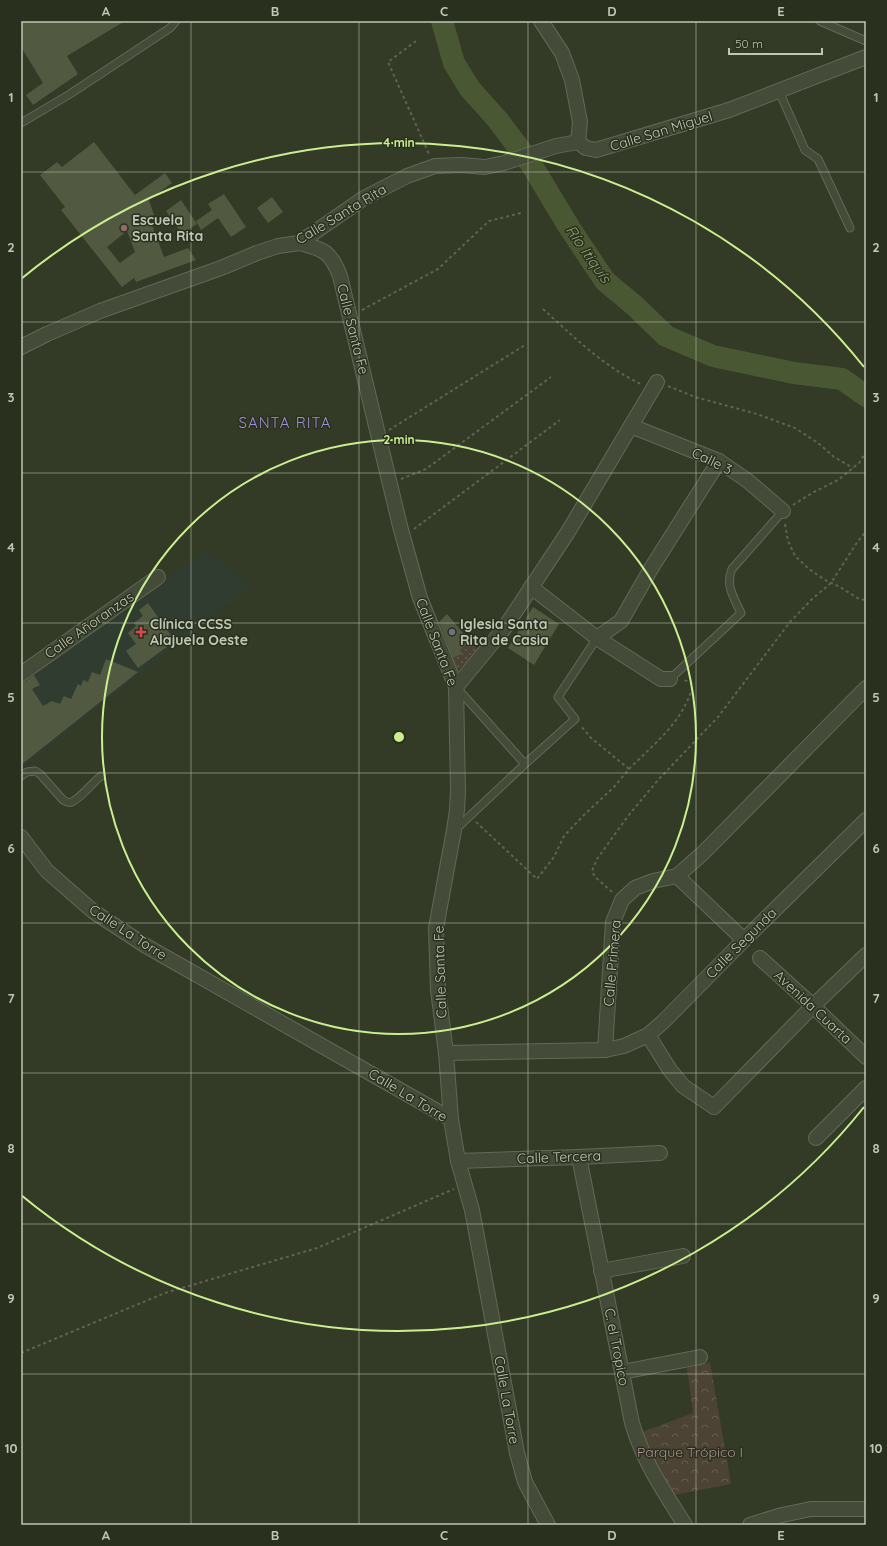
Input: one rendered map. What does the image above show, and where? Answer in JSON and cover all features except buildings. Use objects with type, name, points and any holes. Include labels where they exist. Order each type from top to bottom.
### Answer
[{"type":"street","points":[[541,21],[562,53],[572,80],[580,122],[578,142]]},
{"type":"street","name":"Calle San Miguel","points":[[578,142],[586,148],[596,150],[729,110],[866,57]]},
{"type":"street","name":"Calle Santa Rita","points":[[21,347],[100,311],[221,268],[257,253],[278,246],[299,243],[364,198],[407,176],[435,166],[462,165],[485,167],[504,163],[556,146],[578,142]]},
{"type":"street","name":"Calle Santa Fe","points":[[299,243],[314,246],[326,252],[332,258],[340,276],[378,437],[420,598],[456,687],[458,791],[454,830],[436,928],[438,990],[446,1053],[451,1119]]},
{"type":"street","points":[[456,687],[503,630],[568,532],[655,386]]},
{"type":"street","name":"Calle 3","points":[[631,426],[719,461],[748,481],[783,511]]},
{"type":"street","points":[[597,638],[621,621],[652,568],[719,461]]},
{"type":"street","name":"Calle Añoranzas","points":[[21,674],[158,576]]},
{"type":"street","points":[[531,587],[597,638],[662,679],[670,680]]},
{"type":"street","name":"Calle Primera","points":[[605,1050],[613,922],[622,900],[636,888],[654,881],[676,876],[703,853],[866,688]]},
{"type":"street","name":"Calle Segunda","points":[[605,1050],[624,1046],[648,1035],[663,1022],[866,820]]},
{"type":"street","name":"Calle La Torre","points":[[21,837],[47,872],[101,917],[146,946],[451,1119],[458,1161],[472,1210],[516,1453],[525,1482],[548,1525]]},
{"type":"street","points":[[676,876],[744,940]]},
{"type":"street","points":[[648,1035],[682,1086],[714,1107],[813,1006],[866,955]]},
{"type":"street","name":"Avenida Cuarta","points":[[760,958],[866,1057]]},
{"type":"street","points":[[446,1053],[605,1050]]},
{"type":"street","points":[[816,1138],[866,1088]]},
{"type":"street","name":"Calle Tercera","points":[[458,1161],[660,1153]]},
{"type":"street","name":"C. el Tropico","points":[[579,1157],[632,1423],[638,1445],[649,1468],[685,1525]]},
{"type":"street","points":[[601,1271],[683,1256]]},
{"type":"street","points":[[622,1372],[700,1357]]},
{"type":"street","points":[[750,1525],[782,1515],[810,1509],[866,1509]]},
{"type":"lane","points":[[21,123],[70,94],[170,28],[176,21]]},
{"type":"lane","points":[[820,21],[866,41]]},
{"type":"lane","points":[[779,91],[805,150],[818,158],[850,228]]},
{"type":"lane","points":[[670,680],[741,613],[729,587],[728,577],[732,569],[783,511]]},
{"type":"lane","points":[[454,830],[575,719],[558,697],[597,638]]},
{"type":"lane","points":[[456,687],[525,764]]},
{"type":"lane","points":[[21,776],[27,772],[34,771],[40,774],[63,800],[68,802],[73,802],[100,776]]},
{"type":"path","points":[[416,41],[388,62],[435,166]]},
{"type":"path","points":[[350,316],[438,269],[489,222],[521,213]]},
{"type":"path","points":[[543,309],[581,343],[630,379],[757,414],[795,428],[852,468]]},
{"type":"path","points":[[378,437],[525,345]]},
{"type":"path","points":[[390,483],[426,469],[551,377]]},
{"type":"path","points":[[403,537],[560,420]]},
{"type":"path","points":[[866,452],[859,463],[838,480],[812,493],[783,511],[788,541],[795,556],[809,569],[825,580],[859,599],[866,600]]},
{"type":"path","points":[[622,900],[595,877],[592,871],[597,859],[628,816],[658,780],[718,717],[790,622],[812,599],[831,583],[866,531]]},
{"type":"path","points":[[469,816],[537,879],[554,857],[564,836],[673,726],[690,699],[693,686],[687,681],[670,680]]},
{"type":"path","points":[[575,719],[591,738],[629,769]]},
{"type":"path","points":[[21,1353],[165,1294],[317,1248],[464,1184]]},
{"type":"shaded area","name":"Clínica CCSS Alajuela Oeste","points":[[207,551],[251,586],[21,769],[21,678]]},
{"type":"green space","points":[[470,641],[479,650],[457,671],[452,659],[462,654],[460,650]]},
{"type":"green space","name":"Parque Trópico I","points":[[710,1362],[731,1484],[674,1495],[656,1465],[642,1432],[693,1413],[687,1368]]},
{"type":"waterway","name":"Río Itiquís","points":[[442,21],[454,63],[470,89],[497,119],[531,164],[569,227],[605,281],[635,306],[666,336],[713,356],[794,373],[842,379],[866,396]]},
{"type":"place","name":"Escuela Santa Rita","points":[[124,228]]},
{"type":"place","name":"Clínica CCSS Alajuela Oeste","points":[[141,632]]},
{"type":"place","name":"Iglesia Santa Rita de Casia","points":[[452,632]]},
{"type":"district","name":"SANTA RITA","points":[[285,423]]}]
